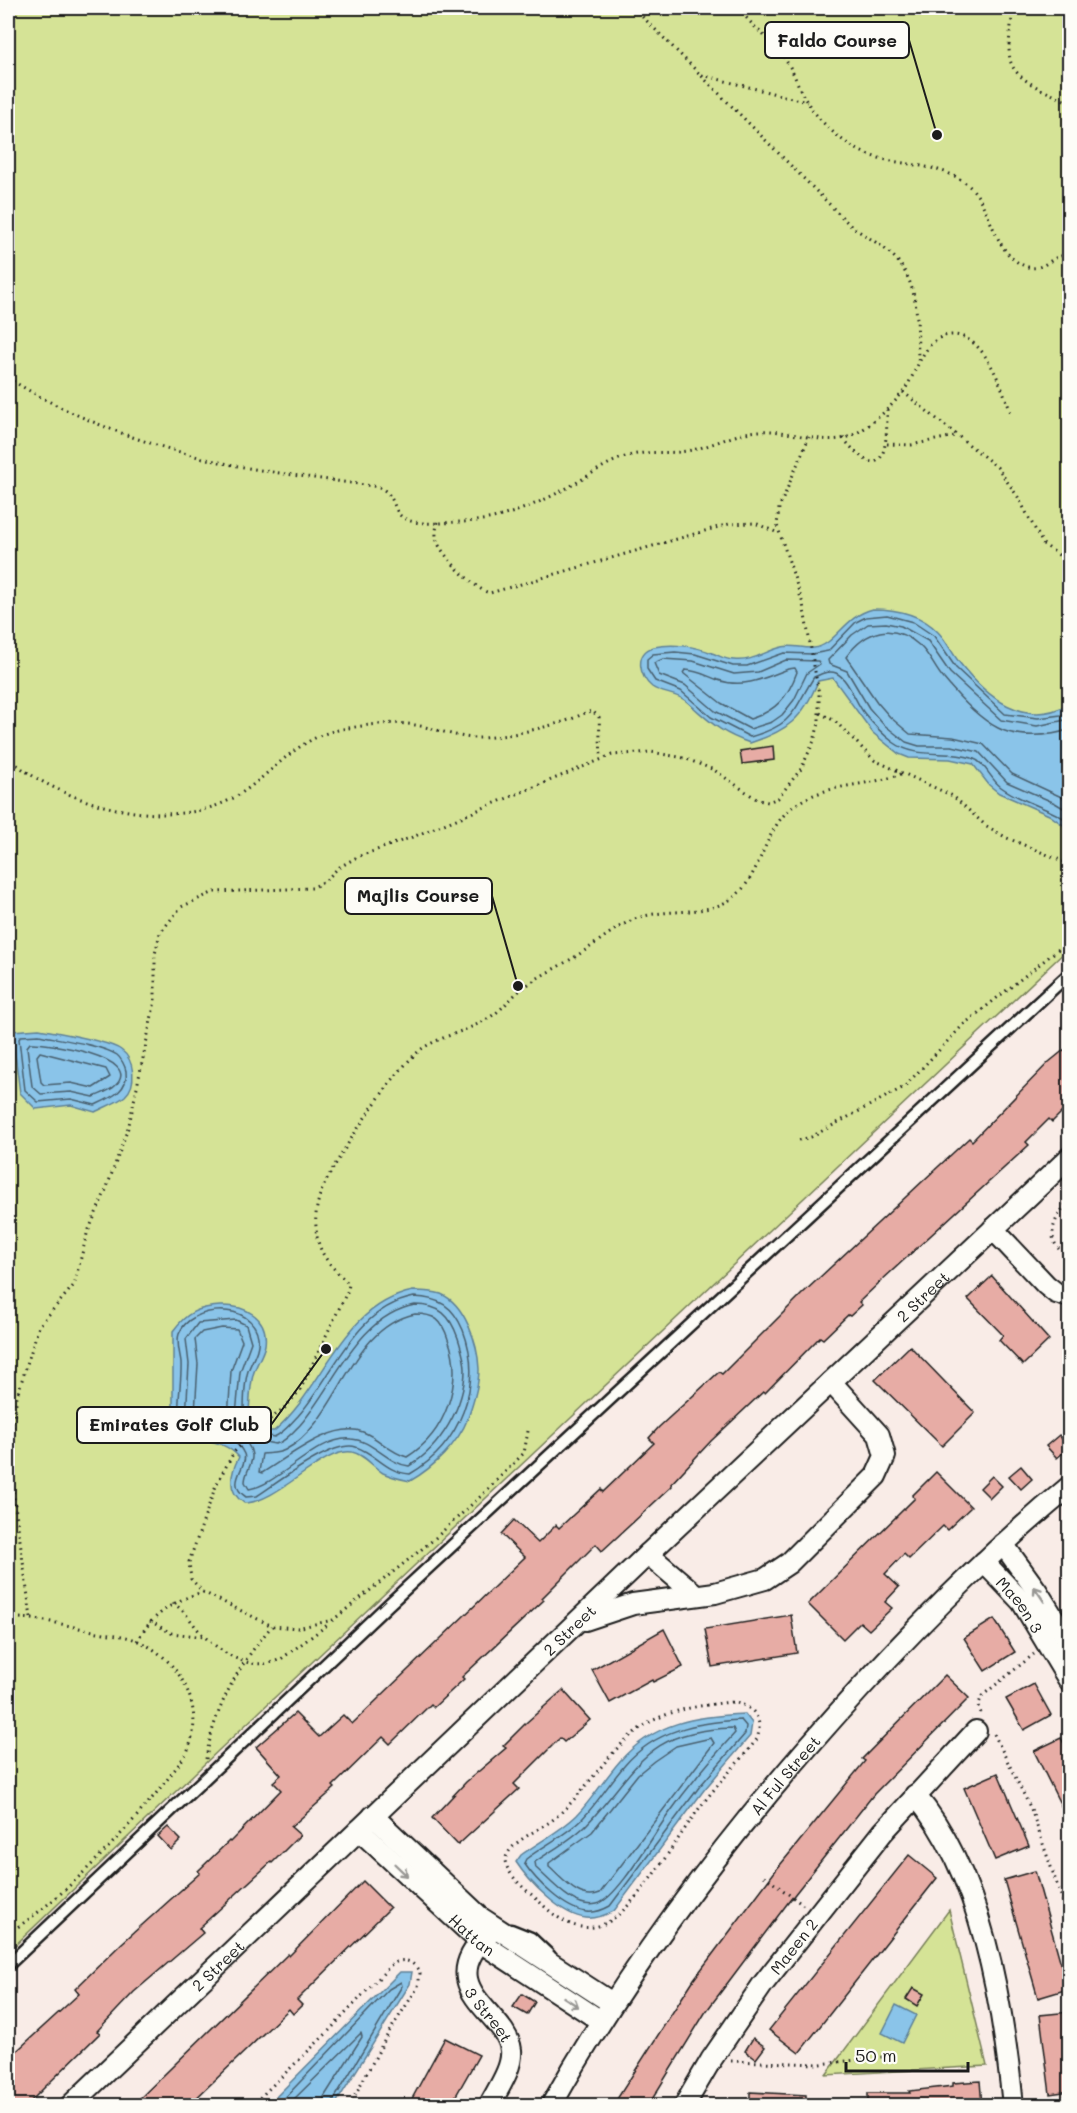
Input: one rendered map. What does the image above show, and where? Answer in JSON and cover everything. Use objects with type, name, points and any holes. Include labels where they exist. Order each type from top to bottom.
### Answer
[{"type":"street","name":"2 Street","points":[[70,2106],[574,1624],[1070,1157]]},
{"type":"street","points":[[993,1229],[1046,1285],[1056,1293],[1070,1297]]},
{"type":"street","points":[[574,1624],[633,1604],[751,1584],[778,1572],[860,1492],[882,1467],[884,1445],[879,1435],[831,1382]]},
{"type":"street","name":"Al Ful Street","points":[[551,2106],[612,2003],[692,1889],[752,1812],[863,1684],[984,1562],[1070,1486]]},
{"type":"street","name":"Maeen 3","points":[[1003,1544],[1037,1591],[1070,1644]]},
{"type":"street","points":[[648,1554],[696,1595]]},
{"type":"street","name":"Maeen 3","points":[[984,1562],[1022,1602],[1070,1682]]},
{"type":"street","name":"Maeen 2","points":[[684,2106],[711,2060],[763,1984],[817,1915],[915,1796],[983,1726]]},
{"type":"street","points":[[915,1796],[946,1837],[958,1861],[978,1924],[1000,2006],[1013,2106]]},
{"type":"street","points":[[366,1823],[460,1900],[487,1935],[534,1950],[612,2003]]},
{"type":"street","name":"Hattan","points":[[487,1935],[544,1984],[601,2021]]},
{"type":"street","name":"3 Street","points":[[487,1935],[471,1956],[468,1970],[469,1985],[475,1999],[505,2035],[512,2051],[508,2067],[489,2106]]},
{"type":"street","points":[[544,1984],[556,1966]]},
{"type":"lane","points":[[8,1965],[397,1597],[1070,973]]},
{"type":"path","points":[[634,8],[851,226],[882,246],[901,265],[915,300],[918,364]]},
{"type":"path","points":[[739,8],[788,63],[807,102],[834,133],[861,152],[884,160],[947,173],[969,185],[977,195],[999,240],[1022,264],[1031,268],[1040,267],[1054,257],[1063,254],[1070,256]]},
{"type":"path","points":[[1013,8],[1010,59],[1013,68],[1027,80],[1070,103]]},
{"type":"path","points":[[701,75],[807,102]]},
{"type":"path","points":[[8,378],[73,413],[171,449],[239,466],[379,487],[390,494],[399,515],[406,520],[438,522],[487,520],[508,515],[563,490],[605,465],[637,454],[686,451],[735,434],[758,431],[843,438],[857,432],[887,409],[903,392],[929,347],[941,337],[949,335],[964,337],[989,361],[1012,416]]},
{"type":"path","points":[[903,392],[998,467],[1018,497],[1043,544],[1070,563]]},
{"type":"path","points":[[843,438],[858,457],[870,461],[882,455],[887,444],[887,409]]},
{"type":"path","points":[[887,444],[911,445],[957,436]]},
{"type":"path","points":[[31,1618],[11,1477],[13,1423],[24,1369],[39,1326],[74,1285],[87,1234],[106,1190],[129,1125],[155,1001],[157,943],[172,915],[190,901],[227,889],[304,889],[319,885],[357,857],[410,838],[602,758],[631,752],[651,752],[684,758],[714,770],[758,800],[768,802],[778,798],[801,769],[814,741],[820,713],[807,627],[796,581],[778,533],[779,508],[809,437]]},
{"type":"path","points":[[438,522],[436,534],[442,551],[474,586],[490,593],[729,524],[755,523],[778,533]]},
{"type":"path","points":[[8,757],[38,779],[88,801],[131,811],[181,813],[209,809],[232,798],[294,749],[314,738],[341,729],[378,723],[416,725],[477,738],[556,724],[592,711],[599,717],[602,758]]},
{"type":"path","points":[[820,713],[835,721],[874,760],[953,796],[985,825],[1007,838],[1070,864]]},
{"type":"path","points":[[333,1620],[297,1628],[272,1626],[202,1592],[191,1579],[189,1562],[216,1485],[234,1452],[263,1424],[283,1410],[300,1390],[349,1288],[347,1282],[330,1268],[318,1244],[316,1216],[321,1193],[362,1124],[411,1057],[435,1041],[476,1026],[493,1015],[522,988],[601,941],[622,925],[656,913],[714,907],[733,898],[750,877],[769,835],[779,820],[807,798],[823,791],[873,782],[901,774]]},
{"type":"path","points":[[799,1140],[811,1137],[904,1087],[970,1019],[1070,940]]},
{"type":"path","points":[[1070,1200],[1057,1215],[1052,1230],[1056,1245],[1070,1257]]},
{"type":"path","points":[[173,1603],[187,1613],[204,1636],[243,1663],[252,1665],[272,1663],[333,1620],[433,1540],[524,1453],[528,1431]]},
{"type":"path","points":[[8,1471],[11,1477]]},
{"type":"path","points":[[137,1641],[150,1621],[173,1603],[202,1592]]},
{"type":"path","points":[[8,1618],[31,1618],[137,1641],[165,1659],[186,1688],[195,1722],[193,1740],[177,1767],[111,1843],[53,1899],[8,1933]]},
{"type":"path","points":[[150,1621],[171,1633],[204,1636]]},
{"type":"path","points":[[203,1781],[212,1731],[227,1692],[243,1663],[272,1626]]},
{"type":"path","points":[[1047,1643],[982,1696],[978,1706],[983,1726],[1007,1756],[1031,1809],[1070,1922]]},
{"type":"path","points":[[731,1702],[752,1709],[759,1718],[761,1729],[758,1739],[706,1798],[640,1890],[614,1918],[592,1927],[568,1924],[557,1918],[510,1873],[505,1861],[509,1849],[554,1819],[587,1786],[616,1750],[654,1720],[679,1710],[731,1702]]},
{"type":"path","points":[[764,1876],[817,1915]]},
{"type":"path","points":[[251,2106],[326,2034],[392,1964],[404,1960],[411,1962],[420,1973],[418,1987],[389,2032],[349,2106]]},
{"type":"path","points":[[711,2060],[809,2064],[857,2062],[892,2055]]},
{"type":"green space","points":[[8,8],[1070,8],[1069,948],[8,1952]]},
{"type":"green space","points":[[949,1910],[987,2066],[826,2075]]},
{"type":"water","points":[[873,609],[908,614],[931,626],[941,635],[956,658],[981,687],[1008,706],[1037,713],[1053,711],[1069,704],[1069,829],[1049,815],[999,793],[989,785],[973,764],[950,759],[909,758],[899,754],[873,733],[833,678],[818,681],[806,705],[792,722],[774,734],[750,743],[722,730],[682,698],[652,687],[642,671],[643,654],[654,647],[661,646],[691,647],[728,659],[741,660],[786,646],[814,648],[822,646],[855,618]]},
{"type":"water","points":[[39,1029],[94,1040],[121,1050],[126,1054],[132,1066],[133,1079],[129,1091],[118,1101],[95,1112],[71,1105],[36,1109],[20,1093],[12,1031]]},
{"type":"water","points":[[413,1291],[441,1294],[457,1306],[473,1337],[479,1369],[472,1407],[464,1428],[436,1462],[410,1481],[383,1473],[356,1453],[340,1453],[314,1466],[271,1494],[257,1501],[244,1503],[234,1493],[232,1487],[232,1475],[239,1457],[223,1445],[189,1435],[173,1424],[173,1331],[193,1312],[212,1307],[229,1306],[246,1310],[259,1320],[265,1335],[265,1345],[253,1375],[249,1412],[268,1431],[274,1431],[292,1413],[336,1350],[368,1313],[388,1300]]},
{"type":"water","points":[[745,1714],[752,1723],[750,1736],[704,1790],[614,1911],[586,1918],[567,1911],[547,1897],[516,1862],[521,1855],[577,1815],[620,1761],[647,1737],[693,1719]]},
{"type":"water","points":[[400,1972],[412,1972],[410,1984],[335,2105],[268,2105]]},
{"type":"water","points":[[896,2005],[916,2015],[902,2043],[882,2033]]},
{"type":"building","points":[[773,746],[774,760],[742,764],[740,751]]},
{"type":"building","points":[[1070,1045],[1070,1104],[1052,1122],[1049,1119],[1026,1142],[1029,1145],[859,1302],[862,1305],[823,1339],[820,1337],[765,1393],[763,1392],[711,1441],[671,1484],[672,1486],[602,1551],[596,1544],[542,1598],[544,1600],[462,1677],[464,1679],[434,1707],[431,1704],[390,1744],[383,1737],[333,1786],[335,1788],[291,1827],[300,1835],[199,1928],[203,1933],[134,1992],[97,2031],[100,2033],[26,2106],[8,2106],[8,2059],[79,1994],[75,1989],[200,1873],[198,1871],[281,1790],[273,1782],[281,1775],[256,1747],[295,1713],[319,1737],[343,1715],[352,1724],[525,1557],[501,1534],[514,1520],[538,1543],[556,1525],[559,1528],[601,1489],[603,1492],[654,1443],[649,1438],[659,1427],[719,1372],[722,1374],[803,1293],[969,1138],[972,1141],[1049,1062]]},
{"type":"building","points":[[992,1276],[1049,1340],[1023,1365],[999,1340],[1003,1335],[968,1299]]},
{"type":"building","points":[[910,1346],[975,1413],[942,1446],[875,1380]]},
{"type":"building","points":[[1059,1435],[1069,1448],[1057,1458],[1046,1446]]},
{"type":"building","points":[[1021,1466],[1032,1479],[1021,1489],[1009,1476]]},
{"type":"building","points":[[936,1472],[971,1507],[947,1530],[943,1526],[909,1559],[904,1554],[885,1574],[899,1587],[885,1602],[892,1608],[869,1630],[860,1622],[843,1639],[808,1604],[915,1498],[912,1496]]},
{"type":"building","points":[[992,1476],[1002,1486],[990,1498],[980,1488]]},
{"type":"building","points":[[791,1615],[797,1653],[712,1667],[705,1629]]},
{"type":"building","points":[[994,1619],[1015,1652],[985,1671],[964,1638]]},
{"type":"building","points":[[664,1629],[683,1667],[653,1682],[652,1680],[610,1703],[592,1670]]},
{"type":"building","points":[[945,1675],[969,1698],[874,1794],[787,1904],[705,2013],[648,2106],[627,2106],[617,2099],[694,1979],[776,1870],[865,1761],[862,1759]]},
{"type":"building","points":[[1034,1684],[1051,1715],[1024,1730],[1006,1699]]},
{"type":"building","points":[[563,1690],[590,1720],[564,1742],[560,1738],[514,1784],[519,1789],[458,1845],[432,1818],[466,1782],[506,1748],[503,1746],[527,1722]]},
{"type":"building","points":[[1061,1738],[1070,1755],[1070,1824],[1034,1751]]},
{"type":"building","points":[[998,1773],[1029,1846],[995,1860],[964,1788]]},
{"type":"building","points":[[168,1827],[181,1840],[171,1850],[158,1836]]},
{"type":"building","points":[[909,1855],[937,1878],[799,2053],[769,2030]]},
{"type":"building","points":[[1035,1871],[1068,1989],[1038,1998],[1004,1880]]},
{"type":"building","points":[[363,1881],[390,1908],[297,2000],[302,2005],[293,2014],[289,2009],[188,2106],[132,2106],[288,1954],[289,1956]]},
{"type":"building","points":[[913,1988],[924,1994],[917,2006],[906,1999]]},
{"type":"building","points":[[522,1994],[535,2002],[527,2015],[513,2007]]},
{"type":"building","points":[[1070,2012],[1070,2091],[1050,2094],[1040,2015]]},
{"type":"building","points":[[445,2038],[479,2055],[450,2106],[408,2106]]},
{"type":"building","points":[[753,2038],[765,2047],[756,2059],[745,2051]]},
{"type":"building","points":[[980,2081],[982,2106],[868,2106],[868,2093],[910,2093],[909,2091],[953,2086],[953,2083]]},
{"type":"building","points":[[750,2092],[806,2095],[806,2106],[750,2106]]},
{"type":"place","name":"Faldo Course","points":[[937,135]]},
{"type":"place","name":"Majlis Course","points":[[518,986]]},
{"type":"place","name":"Emirates Golf Club","points":[[326,1349]]}]
